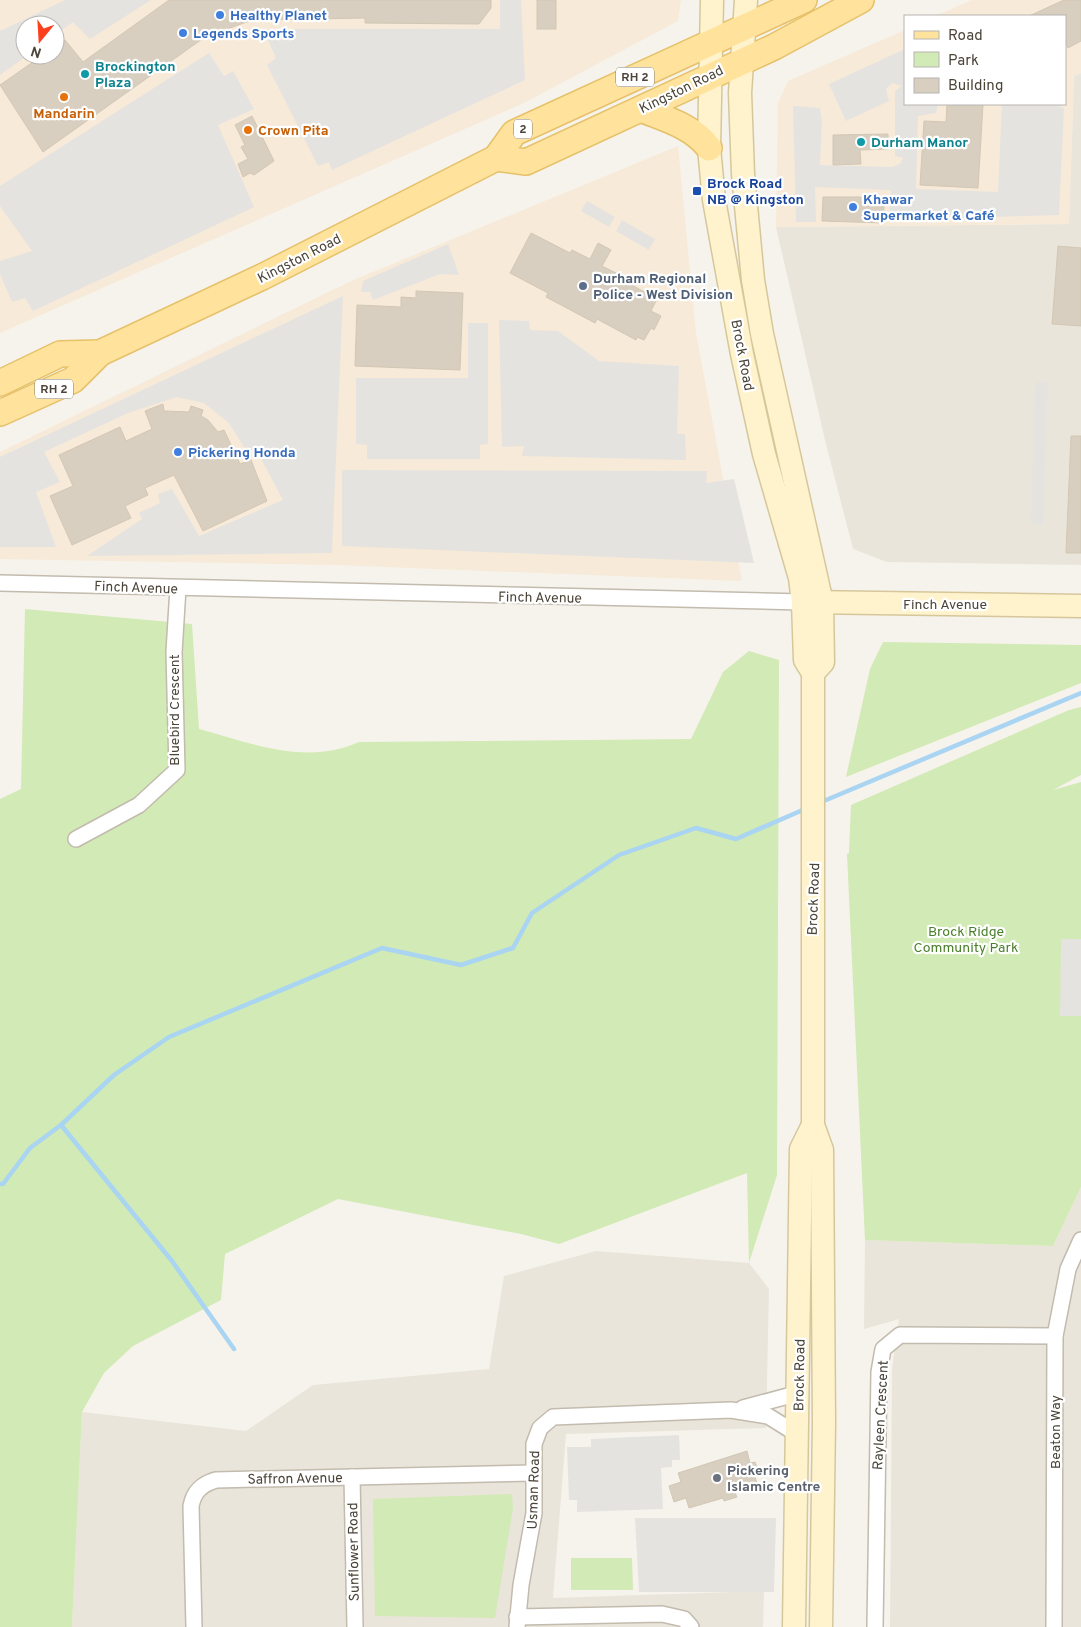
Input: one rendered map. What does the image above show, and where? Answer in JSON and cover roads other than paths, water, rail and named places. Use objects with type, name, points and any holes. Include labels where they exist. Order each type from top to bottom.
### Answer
[{"type":"main road","name":"Brock Road","points":[[712,0],[709,148],[714,200],[742,354],[764,454],[800,578],[813,602]]},
{"type":"main road","name":"Brock Road","points":[[746,0],[741,61],[743,174],[753,280],[823,662],[813,673],[815,863],[812,923],[812,1125],[822,1150],[824,1423],[821,1627]]},
{"type":"main road","name":"Kingston Road","points":[[0,413],[74,380],[100,354],[262,277],[496,158],[514,133],[710,41],[804,0]]},
{"type":"main road","name":"Kingston Road","points":[[496,158],[526,162],[774,47],[861,0]]},
{"type":"main road","points":[[641,109],[691,130],[709,148]]},
{"type":"main road","name":"Kingston Road","points":[[0,383],[60,354],[100,354]]},
{"type":"main road","name":"Finch Avenue","points":[[813,602],[1081,606]]},
{"type":"main road","name":"Brock Road","points":[[794,1627],[799,1393],[801,1149],[812,1125]]},
{"type":"main road","points":[[799,1393],[824,1423]]},
{"type":"street","name":"Finch Avenue","points":[[0,583],[813,602]]},
{"type":"street","name":"Bluebird Crescent","points":[[76,839],[139,805],[177,770],[174,652],[178,588]]},
{"type":"street","name":"Beaton Way","points":[[1054,1627],[1055,1336],[1068,1269],[1081,1240]]},
{"type":"street","name":"Rayleen Crescent","points":[[875,1627],[879,1372],[883,1349],[900,1335],[1055,1336]]},
{"type":"street","name":"Usman Road","points":[[732,1410],[799,1393]]},
{"type":"street","name":"Usman Road","points":[[517,1622],[534,1513],[536,1436],[546,1422],[553,1417],[732,1410],[768,1416],[797,1434]]},
{"type":"street","name":"Saffron Avenue","points":[[194,1627],[191,1506],[196,1491],[204,1484],[216,1480],[534,1473]]},
{"type":"street","name":"Sunflower Road","points":[[352,1477],[355,1627]]},
{"type":"street","points":[[517,1622],[662,1614],[684,1619],[691,1626]]},
{"type":"waterway","points":[[819,803],[1081,693]]},
{"type":"waterway","points":[[0,1184],[3,1184],[30,1148],[61,1125],[114,1075],[169,1037],[382,948],[461,965],[513,948],[532,913],[619,855],[696,828],[736,839],[805,809]]},
{"type":"waterway","points":[[61,1125],[172,1261],[234,1349]]},
{"type":"place","name":"Healthy Planet","points":[[220,15]]},
{"type":"place","name":"Legends Sports","points":[[183,33]]},
{"type":"place","name":"Brockington Plaza","points":[[85,74]]},
{"type":"place","name":"Mandarin","points":[[64,97]]},
{"type":"place","name":"Crown Pita","points":[[248,130]]},
{"type":"place","name":"Durham Manor","points":[[861,142]]},
{"type":"place","name":"Brock Road NB @ Kingston","points":[[697,191]]},
{"type":"place","name":"Khawar Supermarket & Café","points":[[853,207]]},
{"type":"place","name":"Durham Regional Police - West Division","points":[[583,286]]},
{"type":"place","name":"Pickering Honda","points":[[178,452]]},
{"type":"place","name":"Pickering Islamic Centre","points":[[717,1478]]},
{"type":"park label","name":"Brock Ridge Community Park","points":[[966,940]]}]
